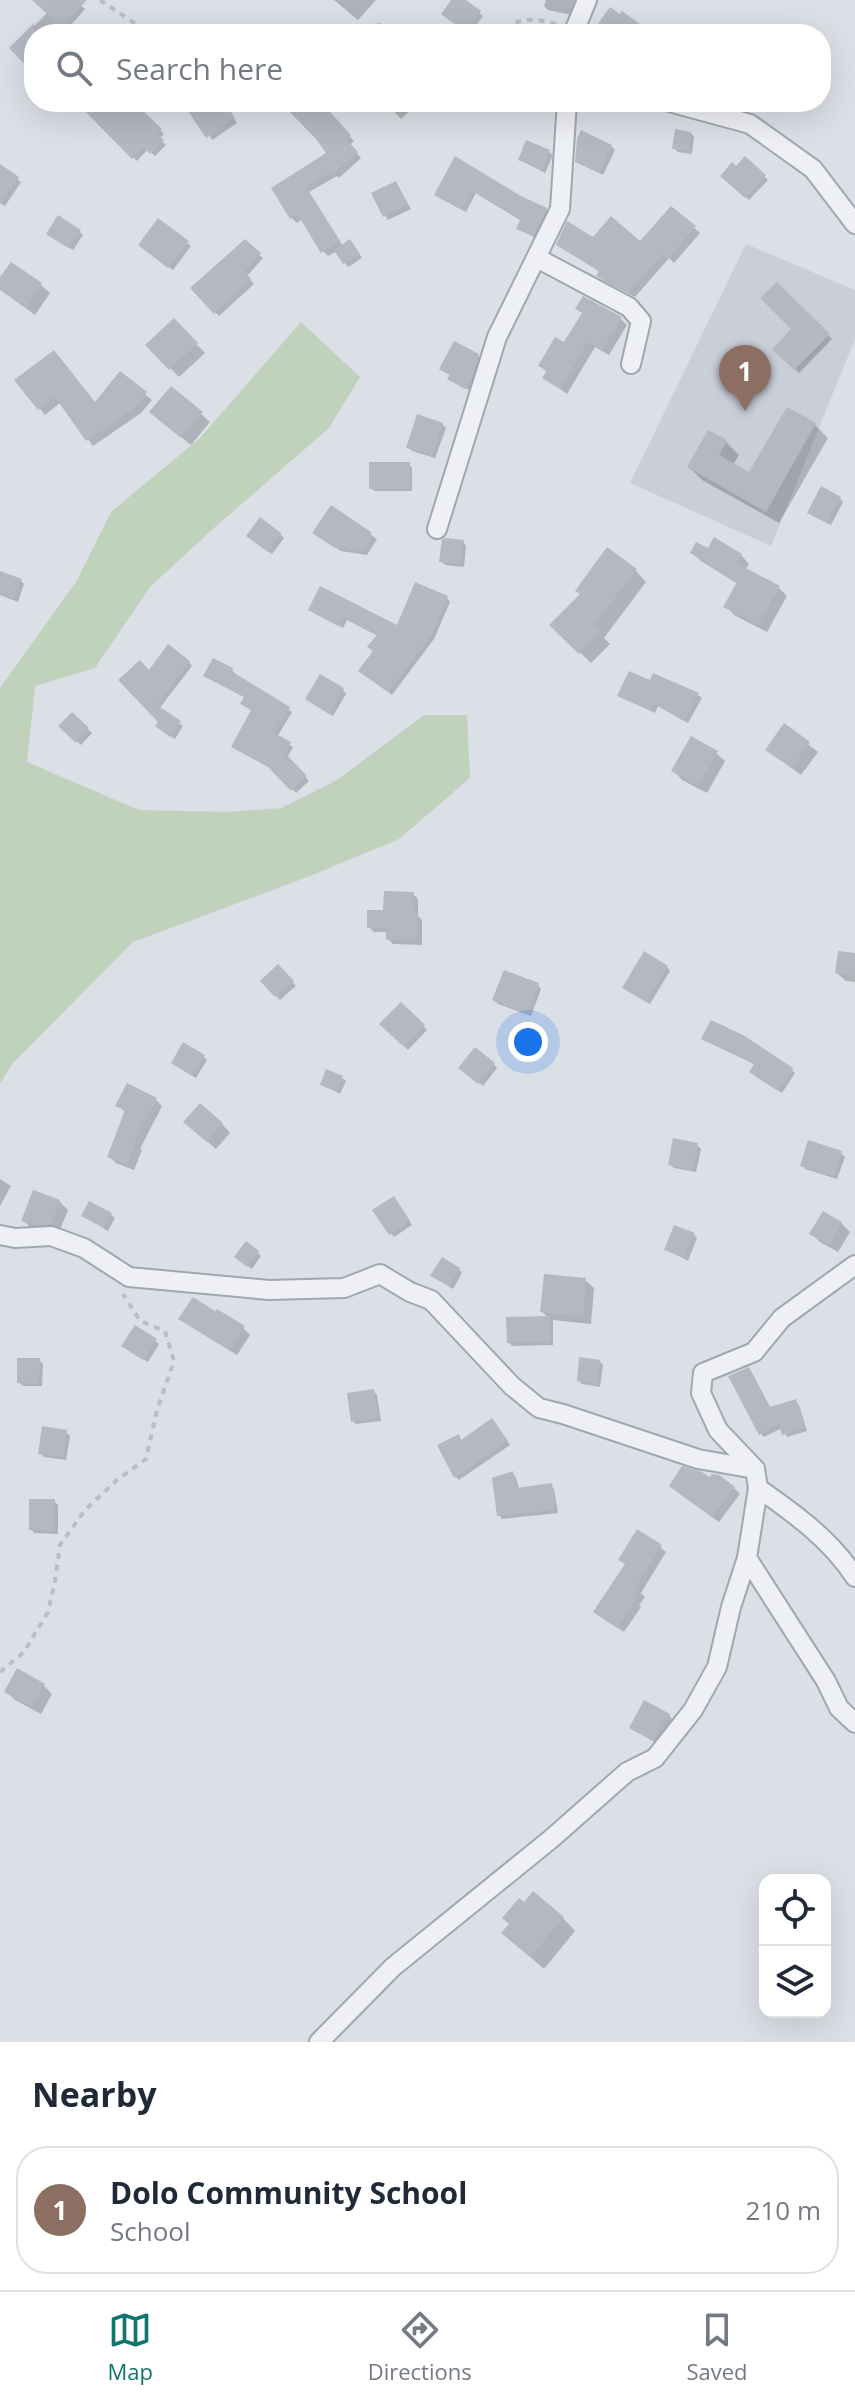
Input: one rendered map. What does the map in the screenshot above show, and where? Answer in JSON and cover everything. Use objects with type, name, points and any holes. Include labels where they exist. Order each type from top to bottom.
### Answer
[{"type":"street","points":[[579,24],[587,0]]},
{"type":"street","points":[[437,529],[497,337],[560,209],[566,112]]},
{"type":"street","points":[[706,112],[750,124],[813,169],[855,224]]},
{"type":"street","points":[[537,258],[629,307],[641,321],[631,364]]},
{"type":"street","points":[[0,1235],[15,1238],[51,1236],[84,1248],[129,1277],[269,1290],[344,1288],[380,1274],[410,1292],[431,1300],[512,1386],[539,1408],[698,1459],[755,1469]]},
{"type":"street","points":[[319,2042],[393,1967],[551,1839],[627,1772],[655,1758],[693,1710],[717,1667],[731,1607],[747,1558],[758,1488],[755,1469],[718,1430],[701,1393],[703,1373],[754,1352],[782,1318],[855,1265]]},
{"type":"street","points":[[758,1488],[802,1518],[840,1554],[855,1577]]},
{"type":"street","points":[[747,1558],[826,1681],[839,1708],[855,1723]]},
{"type":"path","points":[[100,0],[136,24]]},
{"type":"path","points":[[511,24],[534,18],[552,24]]},
{"type":"path","points":[[0,1672],[24,1652],[48,1612],[60,1545],[85,1510],[117,1480],[146,1459],[157,1410],[174,1361],[165,1331],[140,1321],[103,1261]]},
{"type":"shaded area","points":[[746,244],[855,290],[855,339],[771,546],[630,483]]},
{"type":"green space","points":[[301,322],[360,377],[329,428],[150,587],[95,668],[35,686],[27,762],[139,810],[227,812],[281,808],[337,780],[424,715],[467,715],[470,778],[399,839],[133,942],[12,1064],[0,1084],[0,688],[76,582],[111,512],[200,438]]},
{"type":"building","points":[[32,0],[87,0],[66,24],[58,24]]},
{"type":"building","points":[[451,0],[466,0],[481,11],[471,24],[454,24],[441,14]]},
{"type":"building","points":[[610,7],[620,14],[622,11],[640,24],[598,24]]},
{"type":"building","points":[[24,33],[24,64],[9,48]]},
{"type":"building","points":[[86,112],[144,112],[162,129],[157,134],[164,140],[150,154],[143,147],[132,159]]},
{"type":"building","points":[[189,112],[231,112],[235,118],[206,138]]},
{"type":"building","points":[[290,112],[330,112],[351,135],[346,139],[358,152],[333,174],[330,172],[306,187],[340,241],[321,253],[298,215],[290,219],[271,188],[326,153]]},
{"type":"building","points":[[675,129],[691,132],[689,151],[672,149]]},
{"type":"building","points":[[581,130],[612,145],[599,173],[575,162]]},
{"type":"building","points":[[526,140],[550,150],[542,170],[518,160]]},
{"type":"building","points":[[455,156],[519,195],[547,208],[533,236],[516,229],[520,220],[472,191],[462,210],[434,195]]},
{"type":"building","points":[[745,156],[766,175],[745,198],[720,176],[732,162],[736,166]]},
{"type":"building","points":[[0,164],[19,177],[0,204]]},
{"type":"building","points":[[396,181],[408,205],[383,217],[371,193]]},
{"type":"building","points":[[671,206],[696,226],[668,259],[663,254],[628,293],[596,276],[599,271],[556,245],[567,221],[593,237],[611,216],[640,241]]},
{"type":"building","points":[[58,215],[81,230],[68,248],[46,234]]},
{"type":"building","points":[[158,218],[189,241],[168,268],[138,245]]},
{"type":"building","points":[[245,239],[261,253],[245,271],[251,279],[214,314],[190,288]]},
{"type":"building","points":[[350,239],[360,254],[343,264],[334,250]]},
{"type":"building","points":[[11,262],[42,283],[26,308],[0,290],[0,277]]},
{"type":"building","points":[[777,282],[830,334],[794,370],[772,349],[791,329],[760,298]]},
{"type":"building","points":[[583,296],[622,317],[602,350],[588,342],[560,389],[542,378],[547,371],[538,366],[555,337],[564,342],[582,313],[575,309]]},
{"type":"building","points":[[174,318],[198,343],[169,370],[145,345]]},
{"type":"building","points":[[454,341],[479,354],[472,378],[465,389],[447,379],[450,375],[439,369]]},
{"type":"building","points":[[54,350],[95,402],[120,371],[147,392],[135,408],[86,441],[55,397],[38,410],[14,380]]},
{"type":"building","points":[[171,386],[203,412],[181,438],[149,412]]},
{"type":"building","points":[[787,407],[816,423],[766,512],[687,467],[708,430],[727,440],[719,455],[749,472]]},
{"type":"building","points":[[417,414],[443,423],[432,456],[406,448]]},
{"type":"building","points":[[369,462],[410,462],[410,489],[369,489]]},
{"type":"building","points":[[821,486],[841,497],[827,523],[807,513]]},
{"type":"building","points":[[331,505],[371,532],[371,539],[363,552],[335,548],[312,533]]},
{"type":"building","points":[[260,517],[281,533],[268,552],[246,536]]},
{"type":"building","points":[[714,537],[742,554],[736,563],[780,586],[758,625],[723,607],[737,582],[690,553],[696,542],[708,548]]},
{"type":"building","points":[[442,539],[464,540],[461,564],[439,562]]},
{"type":"building","points":[[607,547],[637,569],[594,625],[601,631],[579,654],[549,625],[580,594],[575,591]]},
{"type":"building","points":[[0,571],[22,579],[14,599],[0,594]]},
{"type":"building","points":[[415,582],[448,596],[431,636],[388,692],[358,671],[373,651],[367,647],[377,635],[343,617],[338,626],[308,610],[320,586],[397,625]]},
{"type":"building","points":[[168,644],[190,661],[157,705],[181,721],[170,737],[155,726],[158,722],[118,680],[140,660],[149,670]]},
{"type":"building","points":[[213,658],[290,707],[274,733],[291,742],[285,753],[307,776],[291,791],[268,767],[231,747],[251,710],[240,704],[244,697],[203,676]]},
{"type":"building","points":[[629,671],[650,680],[653,673],[699,693],[684,721],[654,704],[651,711],[617,696]]},
{"type":"building","points":[[320,674],[344,688],[329,714],[305,699]]},
{"type":"building","points":[[72,712],[89,728],[76,743],[58,726]]},
{"type":"building","points":[[784,723],[810,742],[792,768],[765,750]]},
{"type":"building","points":[[691,736],[718,751],[698,786],[671,771]]},
{"type":"building","points":[[384,891],[414,892],[417,940],[386,940],[386,928],[367,928],[367,910],[383,910]]},
{"type":"building","points":[[644,951],[668,966],[646,1002],[622,988]]},
{"type":"building","points":[[838,951],[855,953],[855,976],[835,973]]},
{"type":"building","points":[[278,964],[294,981],[275,997],[260,981]]},
{"type":"building","points":[[504,970],[539,983],[527,1014],[492,1000]]},
{"type":"building","points":[[401,1002],[425,1025],[404,1047],[379,1024]]},
{"type":"building","points":[[711,1020],[743,1035],[793,1068],[778,1091],[749,1072],[754,1064],[701,1039]]},
{"type":"building","points":[[183,1042],[205,1055],[192,1076],[171,1063]]},
{"type":"building","points":[[475,1047],[495,1063],[478,1084],[458,1068]]},
{"type":"building","points":[[326,1069],[343,1076],[336,1091],[320,1085]]},
{"type":"building","points":[[127,1083],[157,1098],[134,1141],[127,1165],[107,1157],[125,1110],[115,1106]]},
{"type":"building","points":[[200,1103],[223,1123],[207,1142],[183,1122]]},
{"type":"building","points":[[673,1138],[698,1143],[693,1170],[668,1165]]},
{"type":"building","points":[[808,1140],[842,1151],[834,1177],[800,1166]]},
{"type":"building","points":[[33,1190],[60,1200],[51,1224],[32,1225],[21,1221]]},
{"type":"building","points":[[394,1196],[410,1221],[389,1235],[372,1210]]},
{"type":"building","points":[[89,1201],[112,1213],[104,1228],[81,1216]]},
{"type":"building","points":[[823,1211],[842,1222],[829,1245],[809,1234]]},
{"type":"building","points":[[674,1225],[695,1233],[684,1258],[664,1250]]},
{"type":"building","points":[[246,1241],[259,1251],[247,1267],[234,1257]]},
{"type":"building","points":[[442,1257],[460,1268],[449,1286],[430,1276]]},
{"type":"building","points":[[544,1274],[586,1278],[583,1317],[540,1312]]},
{"type":"building","points":[[193,1297],[245,1326],[230,1350],[178,1319]]},
{"type":"building","points":[[550,1316],[550,1342],[507,1343],[506,1317]]},
{"type":"building","points":[[135,1325],[157,1339],[143,1360],[121,1346]]},
{"type":"building","points":[[579,1357],[600,1360],[597,1384],[577,1381]]},
{"type":"building","points":[[17,1358],[40,1358],[39,1384],[17,1383]]},
{"type":"building","points":[[749,1367],[770,1407],[796,1399],[805,1428],[782,1435],[779,1424],[759,1435],[728,1376]]},
{"type":"building","points":[[374,1389],[379,1418],[351,1422],[347,1393]]},
{"type":"building","points":[[492,1418],[508,1441],[454,1478],[437,1445],[459,1434],[461,1440]]},
{"type":"building","points":[[42,1426],[67,1430],[63,1457],[38,1454]]},
{"type":"building","points":[[682,1466],[709,1477],[719,1475],[735,1487],[712,1517],[669,1486]]},
{"type":"building","points":[[513,1471],[517,1488],[552,1483],[555,1510],[497,1516],[492,1478]]},
{"type":"building","points":[[29,1499],[55,1499],[55,1531],[29,1530]]},
{"type":"building","points":[[637,1529],[662,1545],[636,1586],[640,1590],[636,1599],[617,1628],[593,1612],[625,1564],[618,1560]]},
{"type":"building","points":[[17,1668],[45,1684],[32,1707],[4,1692]]},
{"type":"building","points":[[644,1700],[670,1714],[653,1741],[629,1728]]},
{"type":"building","points":[[533,1891],[564,1917],[530,1957],[501,1933],[509,1924],[502,1918],[519,1898],[524,1902]]},
{"type":"place","name":"Dolo Community School","points":[[745,411]]}]
